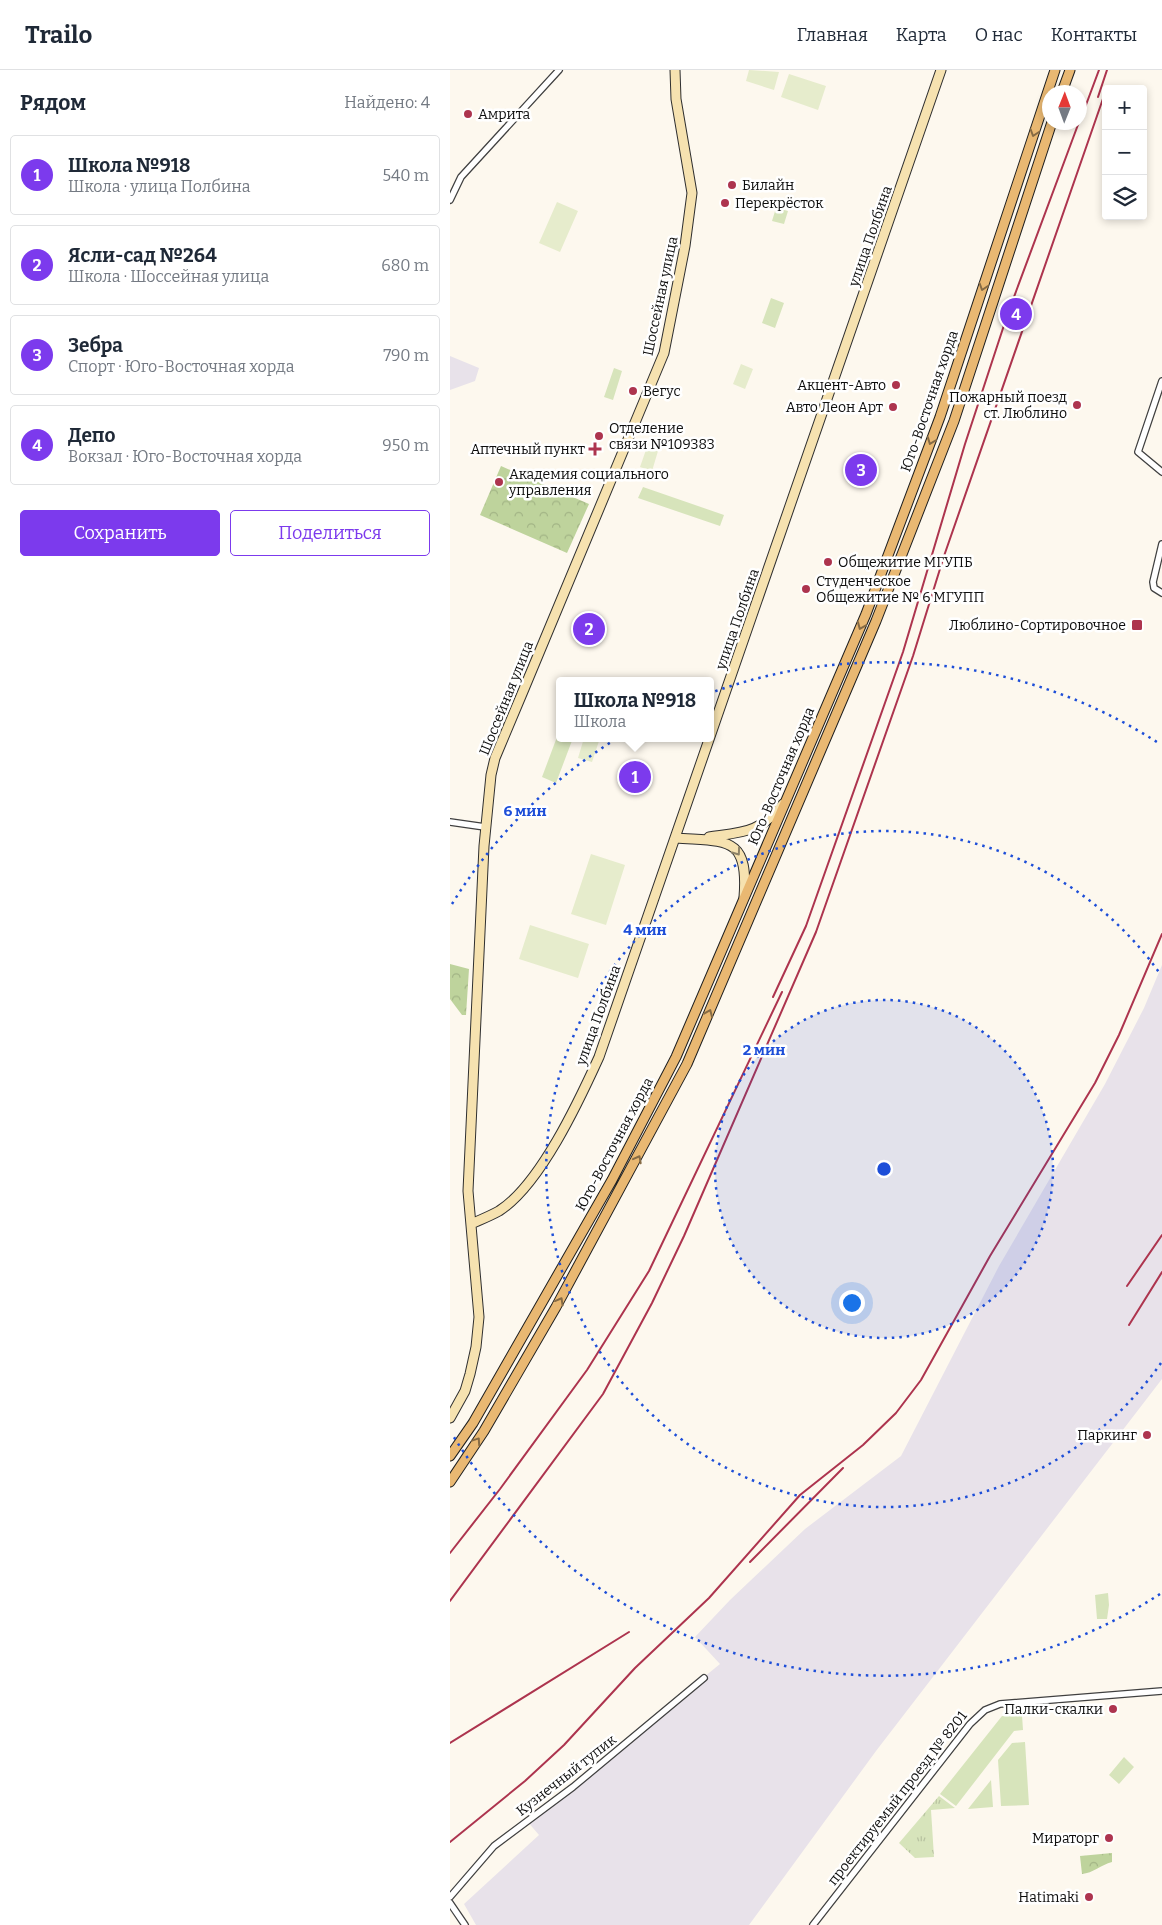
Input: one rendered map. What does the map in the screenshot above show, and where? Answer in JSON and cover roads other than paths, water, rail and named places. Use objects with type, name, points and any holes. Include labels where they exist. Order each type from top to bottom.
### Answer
[{"type":"main road","name":"Шоссейная улица","points":[[450,1418],[465,1391],[476,1347],[479,1317],[468,1183],[485,827],[491,774],[495,758],[664,353],[686,246],[692,193],[677,108],[675,70]]},
{"type":"main road","name":"улица Полбина","points":[[714,728],[941,70]]},
{"type":"main road","name":"Юго-Восточная хорда","points":[[450,1456],[473,1423],[612,1180],[667,1075],[866,614],[940,417],[1055,70]]},
{"type":"main road","points":[[1065,85],[1070,70]]},
{"type":"main road","name":"Юго-Восточная хорда","points":[[450,1482],[484,1431],[556,1307],[688,1064],[890,584],[954,421],[1049,130]]},
{"type":"main road","name":"улица Полбина","points":[[471,1224],[499,1210],[521,1191],[542,1163],[584,1089],[599,1057],[709,742]]},
{"type":"main road","points":[[694,840],[755,829],[771,818],[786,800]]},
{"type":"main road","points":[[676,838],[723,842],[737,849],[744,864],[744,897]]},
{"type":"street","points":[[450,200],[460,177],[559,70]]},
{"type":"street","points":[[1162,381],[1138,452],[1162,472]]},
{"type":"street","points":[[1162,544],[1152,582],[1154,588],[1162,592]]},
{"type":"street","points":[[450,822],[485,827]]},
{"type":"street","name":"Кузнечный тупик","points":[[450,1897],[494,1846],[573,1787],[704,1678]]},
{"type":"street","name":"проектируемый проезд № 8201","points":[[813,1925],[970,1724],[985,1710],[1000,1704],[1162,1691]]},
{"type":"street","points":[[450,1903],[465,1925]]},
{"type":"railway","points":[[1087,102],[1099,70]]},
{"type":"railway","points":[[1098,97],[1107,70]]},
{"type":"railway","points":[[450,1601],[603,1394],[652,1303],[684,1236],[816,932],[913,656],[944,556],[1102,102]]},
{"type":"railway","points":[[773,997],[806,926],[903,652],[965,444],[1008,313],[1076,130]]},
{"type":"railway","points":[[450,1842],[525,1781],[564,1745],[635,1668],[709,1598],[800,1495],[863,1445],[896,1413],[921,1380],[990,1256],[1095,1083],[1119,1035],[1162,934]]},
{"type":"railway","points":[[450,1553],[500,1489],[587,1370],[649,1271],[782,992]]},
{"type":"railway","points":[[1127,1286],[1162,1235]]},
{"type":"railway","points":[[1129,1325],[1162,1272]]},
{"type":"railway","points":[[750,1562],[843,1468]]},
{"type":"railway","points":[[450,1743],[629,1632]]},
{"type":"place","name":"Амрита","points":[[468,114]]},
{"type":"place","name":"Билайн","points":[[732,185]]},
{"type":"place","name":"Перекрёсток","points":[[725,203]]},
{"type":"place","name":"Депо","points":[[1016,314]]},
{"type":"place","name":"Акцент-Авто","points":[[896,385]]},
{"type":"place","name":"Вегус","points":[[633,391]]},
{"type":"place","name":"Пожарный поезд ст. Люблино","points":[[1077,405]]},
{"type":"place","name":"Авто Леон Арт","points":[[893,407]]},
{"type":"place","name":"Отделение связи №109383","points":[[599,436]]},
{"type":"place","name":"Аптечный пункт","points":[[595,449]]},
{"type":"place","name":"Зебра","points":[[861,470]]},
{"type":"place","name":"Академия социального управления","points":[[499,482]]},
{"type":"place","name":"Общежитие МГУПБ","points":[[828,562]]},
{"type":"place","name":"Студенческое Общежитие № 6 МГУПП","points":[[806,589]]},
{"type":"place","name":"Люблино-Сортировочное","points":[[1137,625]]},
{"type":"place","name":"Ясли-сад №264","points":[[589,629]]},
{"type":"place","name":"Школа №918","points":[[635,777]]},
{"type":"place","name":"Паркинг","points":[[1147,1435]]},
{"type":"place","name":"Палки-скалки","points":[[1113,1709]]},
{"type":"place","name":"Мираторг","points":[[1109,1838]]},
{"type":"place","name":"Hatimaki","points":[[1089,1897]]}]
